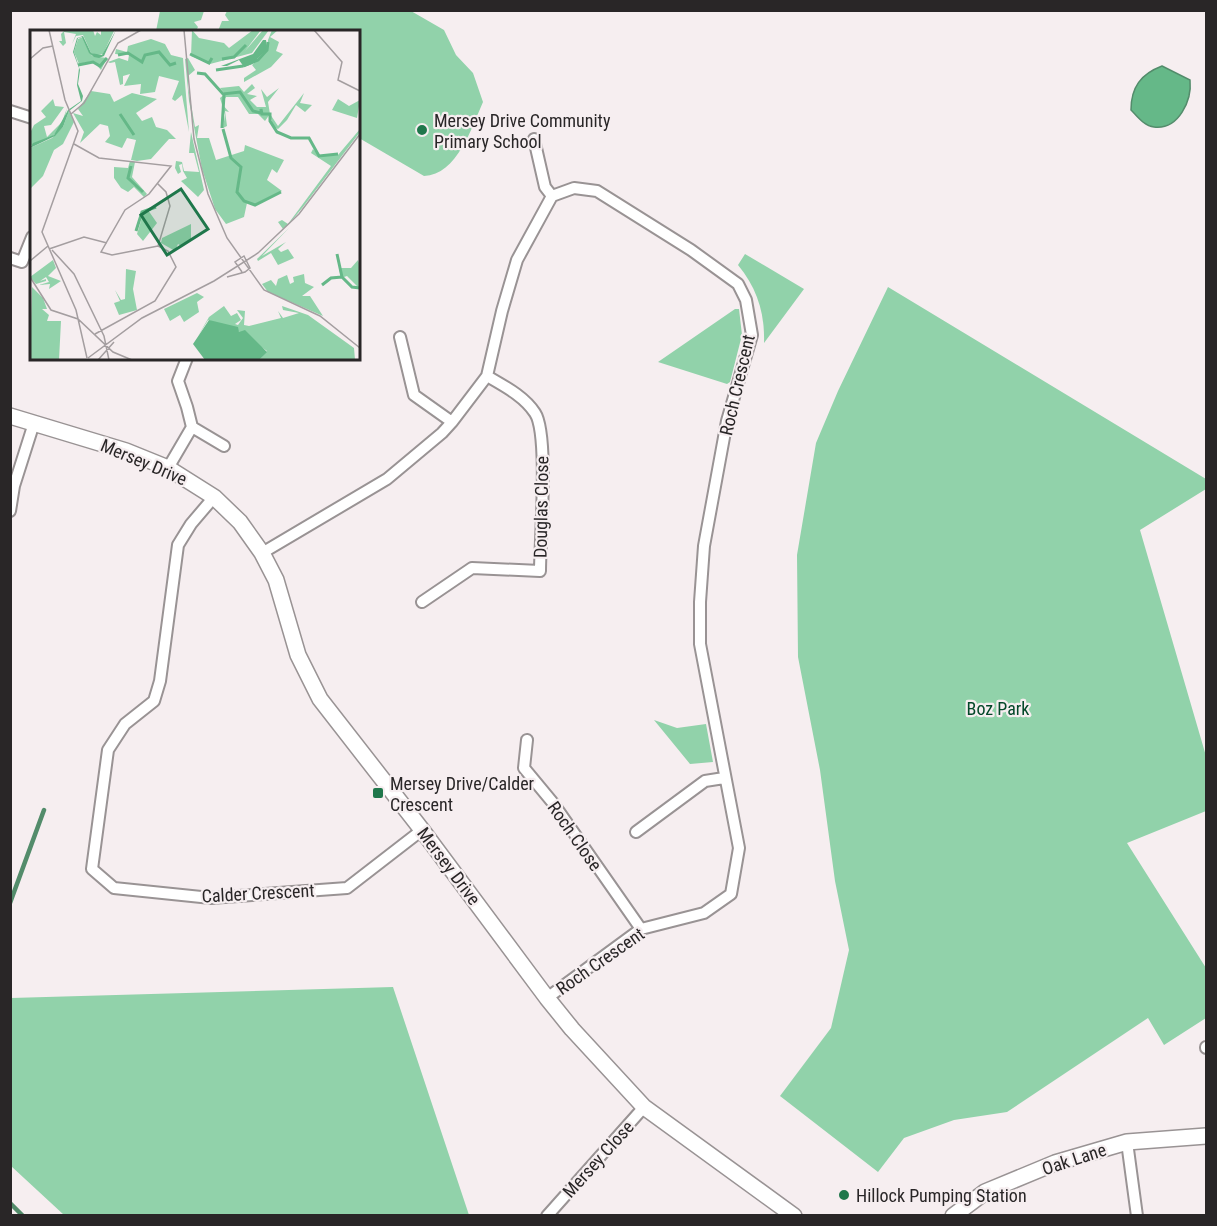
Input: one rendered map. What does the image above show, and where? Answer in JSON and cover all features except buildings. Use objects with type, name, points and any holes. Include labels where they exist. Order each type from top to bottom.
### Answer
[{"type":"street","points":[[10,111],[30,117]]},
{"type":"street","points":[[262,553],[387,479],[442,433],[488,376],[502,311],[517,260],[552,196],[545,187],[534,139]]},
{"type":"street","name":"Roch Crescent","points":[[547,998],[641,929],[704,913],[730,894],[739,848],[700,644],[700,602],[704,546],[727,421],[752,335],[746,300],[738,284],[691,250],[597,191],[574,188],[552,196]]},
{"type":"street","points":[[10,258],[22,262],[30,242]]},
{"type":"street","points":[[400,337],[414,395],[452,422]]},
{"type":"street","points":[[168,468],[192,427],[188,407],[178,381],[186,360]]},
{"type":"street","name":"Douglas Close","points":[[423,602],[472,568],[540,571],[543,436],[536,414],[516,393],[488,376]]},
{"type":"street","name":"Mersey Drive","points":[[10,416],[126,451],[168,468],[214,497],[240,522],[262,553],[276,580],[298,655],[320,699],[422,830],[547,998],[644,1107],[794,1215]]},
{"type":"street","points":[[10,511],[14,486],[34,423]]},
{"type":"street","points":[[192,427],[224,446]]},
{"type":"street","name":"Calder Crescent","points":[[214,497],[191,524],[178,545],[159,681],[154,701],[125,724],[108,750],[92,868],[114,888],[211,898],[347,888],[422,830]]},
{"type":"street","name":"Roch Close","points":[[527,740],[524,768],[553,803],[641,929]]},
{"type":"street","points":[[636,832],[705,781],[724,778]]},
{"type":"street","name":"Mersey Close","points":[[549,1213],[644,1107]]},
{"type":"street","name":"Oak Lane","points":[[953,1215],[985,1192],[1055,1163],[1127,1142],[1206,1136]]},
{"type":"street","points":[[1127,1142],[1137,1215]]},
{"type":"street","name":"Mersey Close","points":[[549,1213],[563,1215]]},
{"type":"green space","points":[[160,10],[204,11],[201,20],[194,22],[198,27],[196,30],[156,30]]},
{"type":"green space","points":[[227,11],[411,11],[444,30],[456,55],[473,73],[483,102],[462,148],[454,159],[436,174],[424,176],[360,139],[360,30],[218,30],[222,21],[229,21],[225,15]]},
{"type":"green space","points":[[745,254],[804,289],[764,343],[763,321],[755,292],[738,265]]},
{"type":"green space","name":"Boz Park","points":[[888,287],[1206,479],[1206,489],[1140,530],[1206,756],[1206,811],[1127,843],[1206,968],[1206,1018],[1164,1045],[1148,1018],[1007,1112],[954,1120],[904,1138],[878,1172],[780,1096],[831,1028],[849,950],[835,881],[820,770],[798,657],[797,555],[816,443],[838,391]]},
{"type":"green space","points":[[735,309],[739,309],[742,335],[730,382],[727,384],[658,362]]},
{"type":"green space","points":[[654,720],[677,728],[706,724],[713,762],[690,764]]},
{"type":"green space","points":[[393,987],[469,1215],[64,1215],[11,1166],[11,998]]},
{"type":"shaded area","points":[[1162,66],[1190,80],[1189,96],[1177,119],[1163,127],[1154,127],[1144,123],[1131,110],[1131,102],[1135,88],[1143,77]]},
{"type":"waterway","points":[[10,903],[44,810]]},
{"type":"waterway","points":[[10,1203],[23,1216]]},
{"type":"place","name":"Mersey Drive Community Primary School","points":[[422,130]]},
{"type":"place","name":"Mersey Drive/Calder Crescent","points":[[378,793]]},
{"type":"place","name":"Hillock Pumping Station","points":[[844,1195]]}]
